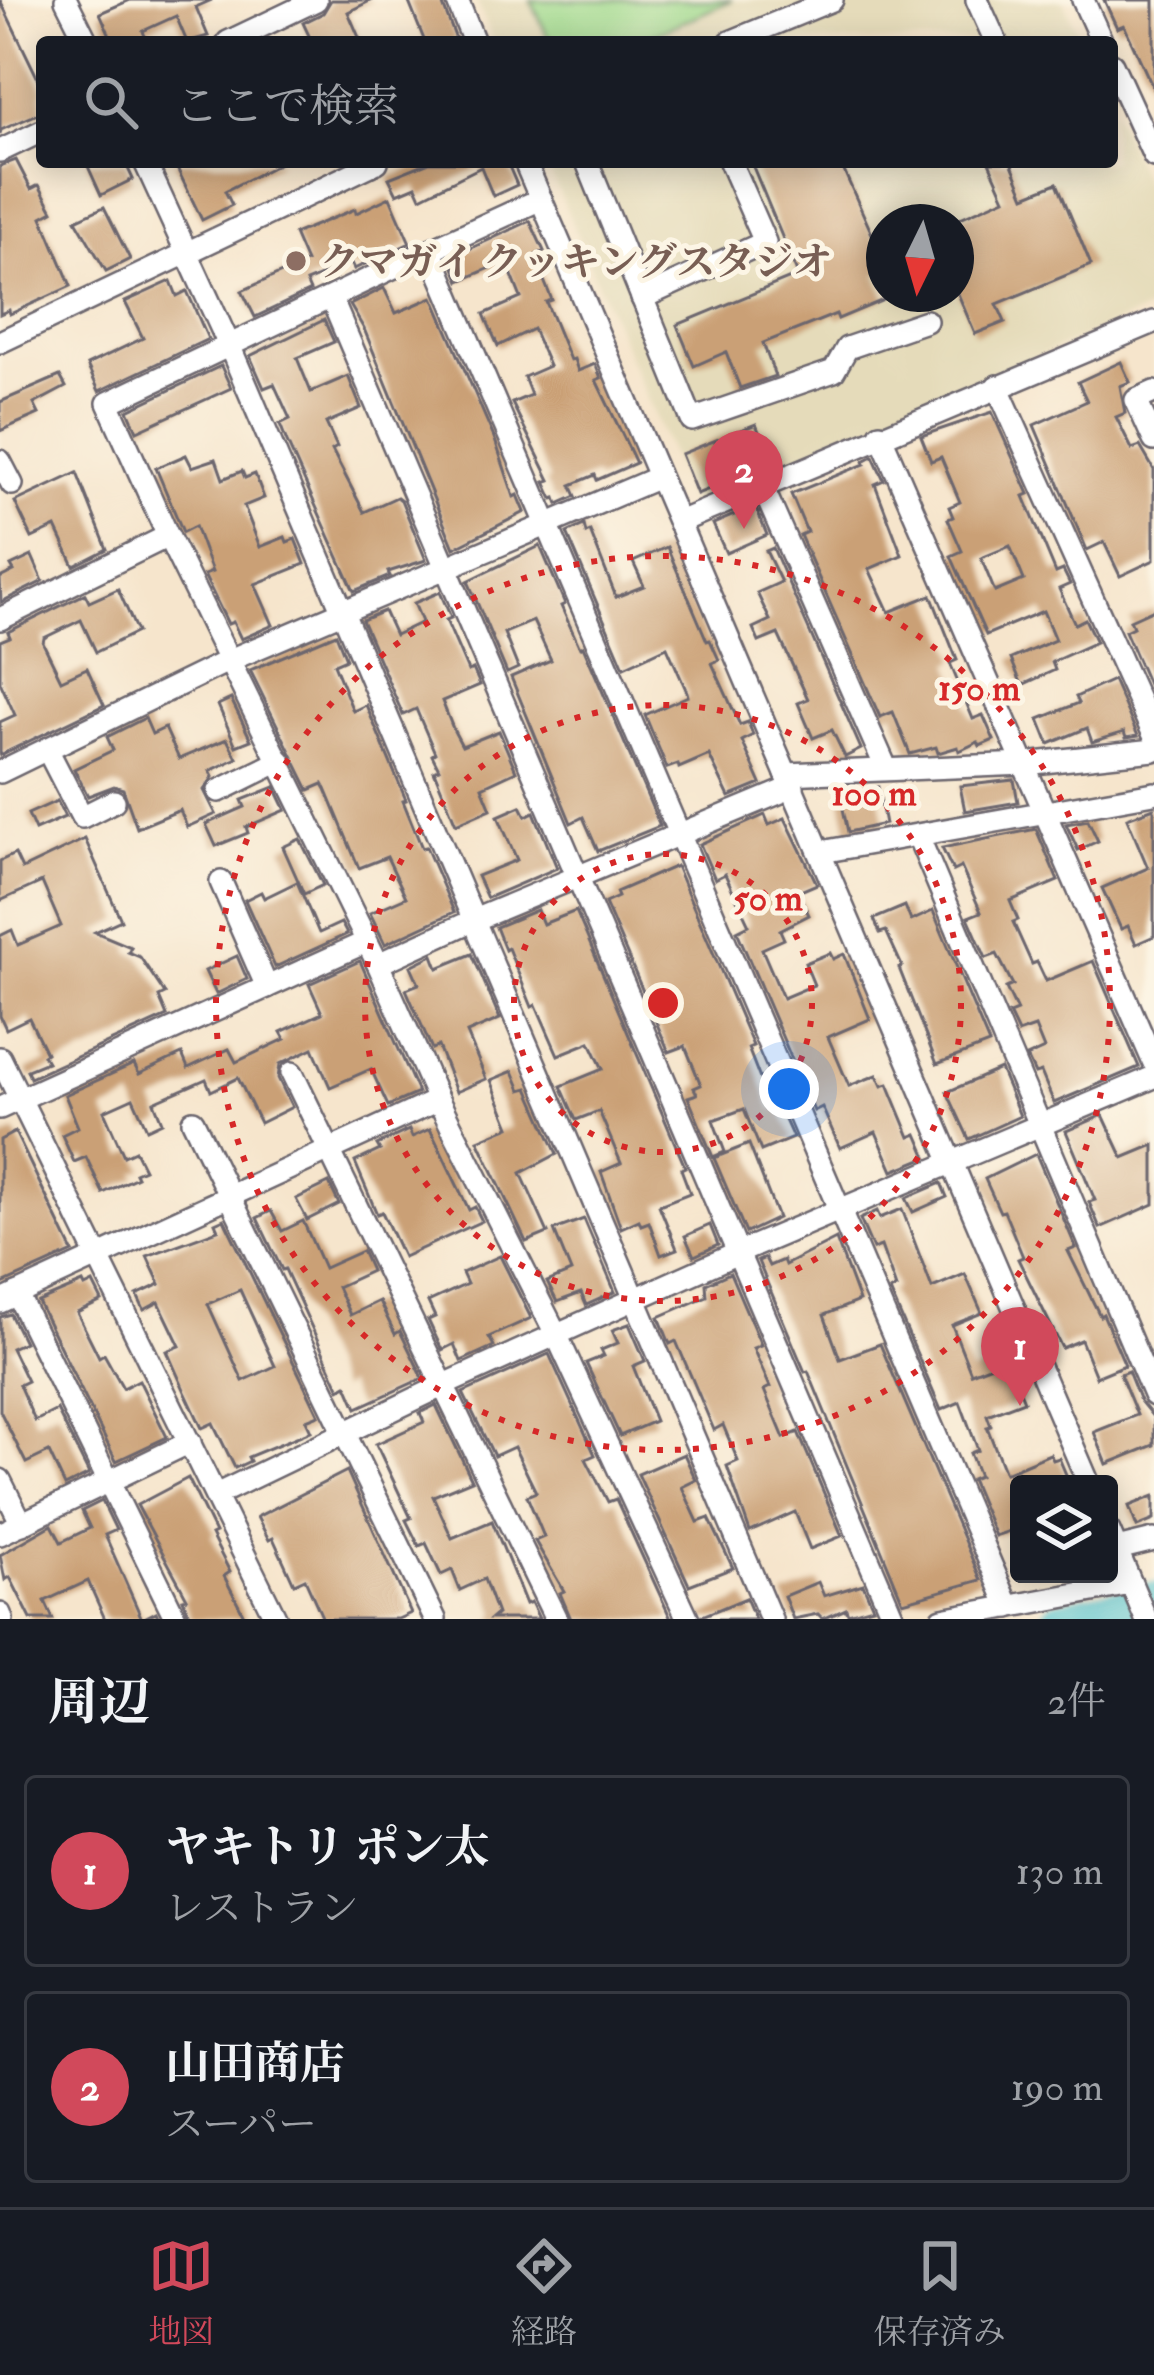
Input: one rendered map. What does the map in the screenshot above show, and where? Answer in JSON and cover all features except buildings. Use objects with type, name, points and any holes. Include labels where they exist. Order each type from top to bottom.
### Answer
[{"type":"street","points":[[66,0],[84,36]]},
{"type":"street","points":[[241,36],[316,0]]},
{"type":"street","points":[[457,0],[472,36]]},
{"type":"street","points":[[745,36],[832,0]]},
{"type":"street","points":[[977,0],[993,36]]},
{"type":"street","points":[[1083,0],[1099,36]]},
{"type":"street","points":[[1118,77],[1154,156]]},
{"type":"street","points":[[0,151],[36,134]]},
{"type":"street","points":[[149,168],[230,347],[771,1619]]},
{"type":"street","points":[[0,342],[365,168]]},
{"type":"street","points":[[528,168],[1085,1475]]},
{"type":"street","points":[[588,168],[692,420],[834,370],[847,348],[926,321]]},
{"type":"street","points":[[642,298],[765,242],[733,168]]},
{"type":"street","points":[[541,199],[108,404],[378,964],[438,1100],[556,1334],[688,1619]]},
{"type":"street","points":[[430,250],[1009,1607]]},
{"type":"street","points":[[331,298],[894,1619]]},
{"type":"street","points":[[679,522],[1154,322]]},
{"type":"street","points":[[997,386],[1154,735]]},
{"type":"street","points":[[1154,392],[1136,400],[1154,440]]},
{"type":"street","points":[[880,434],[1154,1063]]},
{"type":"street","points":[[0,461],[12,484]]},
{"type":"street","points":[[0,772],[232,659],[659,477]]},
{"type":"street","points":[[762,486],[886,768]]},
{"type":"street","points":[[0,619],[168,536]]},
{"type":"street","points":[[47,749],[82,817],[114,801]]},
{"type":"street","points":[[378,964],[679,834],[789,780],[886,768],[1025,764],[1154,750]]},
{"type":"street","points":[[219,791],[280,760]]},
{"type":"street","points":[[821,852],[1154,793]]},
{"type":"street","points":[[918,836],[1154,1395]]},
{"type":"street","points":[[221,882],[267,987]]},
{"type":"street","points":[[10,1104],[366,942]]},
{"type":"street","points":[[0,1058],[10,1104],[97,1256],[276,1619]]},
{"type":"street","points":[[292,1073],[556,1619]]},
{"type":"street","points":[[216,1495],[444,1385],[740,1252],[1154,1077]]},
{"type":"street","points":[[176,1619],[111,1482],[9,1298],[438,1100]]},
{"type":"street","points":[[193,1121],[435,1619]]},
{"type":"street","points":[[0,1534],[190,1442]]},
{"type":"street","points":[[0,1480],[22,1524]]},
{"type":"street","points":[[1118,1540],[1154,1540]]},
{"type":"street","points":[[1118,1552],[1146,1619]]},
{"type":"street","points":[[942,1619],[1132,1587]]},
{"type":"shaded area","points":[[476,0],[1063,0],[1079,36],[491,36]]},
{"type":"shaded area","points":[[1118,123],[1154,204],[1154,307],[692,503],[549,168],[1118,168]]},
{"type":"green space","points":[[531,0],[732,0],[651,36],[547,36]]},
{"type":"waterway","points":[[1059,1619],[1154,1600]]},
{"type":"place","name":"クマガイ クッキングスタジオ","points":[[296,261]]},
{"type":"place","name":"山田商店","points":[[744,529]]},
{"type":"place","name":"ヤキトリ ポン太","points":[[1020,1406]]}]
